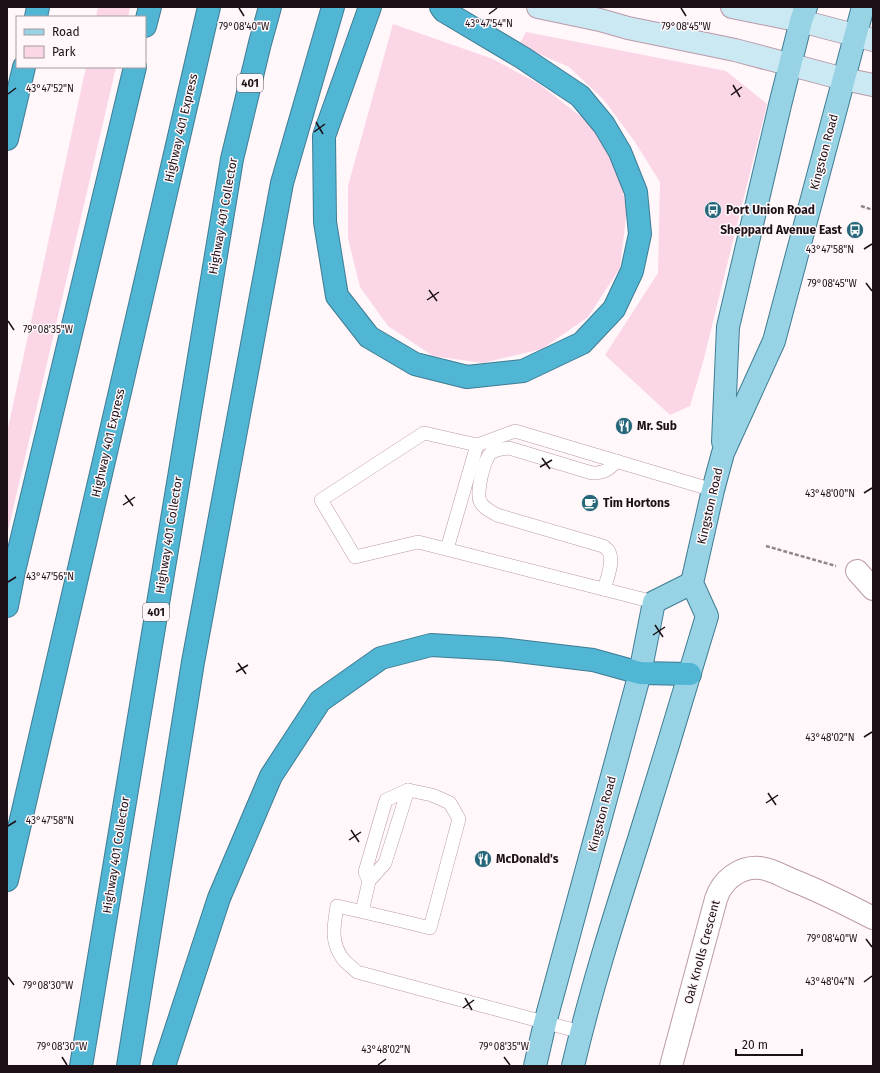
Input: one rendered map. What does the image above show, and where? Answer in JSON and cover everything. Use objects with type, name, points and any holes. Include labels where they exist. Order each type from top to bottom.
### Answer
[{"type":"highway","points":[[146,22],[150,7]]},
{"type":"highway","name":"Highway 401 Express","points":[[7,880],[209,7]]},
{"type":"highway","name":"Highway 401 Collector","points":[[81,1066],[232,158],[270,7]]},
{"type":"highway","points":[[128,1066],[193,662],[282,183],[333,7]]},
{"type":"highway","points":[[370,7],[324,136],[325,222],[337,296],[369,337],[415,364],[467,377],[523,371],[582,343],[614,309],[632,271],[640,234],[636,192],[620,152],[604,125],[580,96],[523,58],[444,12],[441,7]]},
{"type":"highway","points":[[7,139],[24,68]]},
{"type":"highway","points":[[7,606],[135,68]]},
{"type":"highway","points":[[164,1066],[219,898],[271,776],[320,701],[381,658],[431,645],[500,649],[593,660],[640,673],[690,674]]},
{"type":"main road","points":[[538,7],[600,20],[628,28],[735,50],[844,79],[873,85]]},
{"type":"main road","points":[[732,7],[804,14],[864,38]]},
{"type":"main road","name":"Kingston Road","points":[[692,583],[723,453],[774,341],[844,79],[864,38],[863,7]]},
{"type":"main road","name":"Kingston Road","points":[[723,453],[728,327],[780,105],[804,14]]},
{"type":"main road","points":[[573,1066],[607,940],[707,616],[692,583],[654,602]]},
{"type":"main road","name":"Kingston Road","points":[[535,1066],[545,1023],[640,673],[654,602]]},
{"type":"street","points":[[857,571],[873,589]]},
{"type":"street","name":"Oak Knolls Crescent","points":[[671,1066],[716,898],[722,885],[733,875],[750,869],[761,868],[770,870],[816,890],[873,918]]},
{"type":"lane","points":[[654,602],[418,542],[355,557],[322,500],[424,433],[477,445],[514,431],[713,490]]},
{"type":"lane","points":[[447,549],[477,445]]},
{"type":"lane","points":[[604,589],[611,566],[611,556],[609,551],[604,546],[496,515],[485,509],[479,500],[478,492],[486,460],[491,453],[500,449],[510,448],[592,473],[607,471],[617,462]]},
{"type":"lane","points":[[362,912],[369,881],[385,863],[408,790]]},
{"type":"lane","points":[[369,881],[365,872],[386,800],[408,790],[432,795],[450,803],[459,819],[430,928],[337,906],[333,931],[336,947],[344,959],[357,972],[581,1032]]},
{"type":"path","points":[[860,206],[873,210]]},
{"type":"path","points":[[766,546],[857,571]]},
{"type":"green space","points":[[98,7],[130,7],[128,16],[96,16]]},
{"type":"green space","points":[[393,24],[493,59],[539,84],[588,122],[614,158],[627,209],[620,268],[588,317],[542,349],[483,363],[433,356],[388,326],[360,287],[348,238],[348,186]]},
{"type":"green space","points":[[526,32],[726,71],[767,104],[703,362],[690,406],[670,415],[605,355],[658,273],[660,182],[635,142],[604,100],[569,67],[519,45]]},
{"type":"green space","points":[[86,68],[116,68],[7,535],[7,433]]},
{"type":"place","name":"Port Union Road","points":[[713,210]]},
{"type":"place","name":"Sheppard Avenue East","points":[[855,230]]},
{"type":"place","name":"Mr. Sub","points":[[624,426]]},
{"type":"place","name":"Tim Hortons","points":[[590,503]]},
{"type":"place","name":"McDonald's","points":[[483,859]]}]
